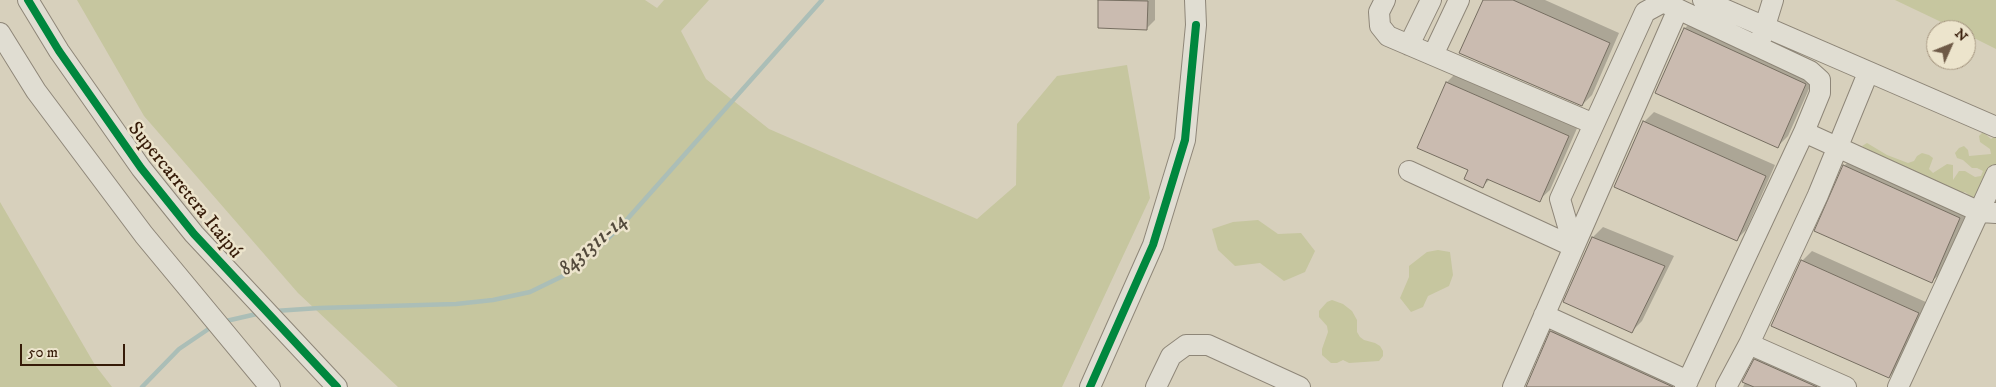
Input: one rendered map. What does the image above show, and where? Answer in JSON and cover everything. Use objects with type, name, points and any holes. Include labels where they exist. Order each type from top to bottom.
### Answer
[{"type":"street","name":"Supercarretera Itaipú","points":[[28,0],[59,51],[141,168],[194,234],[336,387]]},
{"type":"street","points":[[1090,387],[1153,245],[1185,140],[1196,25],[1195,0]]},
{"type":"street","points":[[1386,0],[1379,12],[1380,26],[1388,36],[1594,124]]},
{"type":"street","points":[[1409,45],[1430,0]]},
{"type":"street","points":[[1433,55],[1459,0]]},
{"type":"street","points":[[1704,0],[1868,73],[1996,127]]},
{"type":"street","points":[[1758,47],[1773,0]]},
{"type":"street","points":[[1513,387],[1574,247],[1666,3]]},
{"type":"street","points":[[1544,315],[1687,384],[1804,132],[1820,93],[1820,80],[1810,71],[1666,3],[1645,12],[1560,199],[1574,247]]},
{"type":"street","points":[[0,33],[36,91],[144,234],[270,387]]},
{"type":"street","points":[[1726,387],[1750,344],[1818,195],[1868,73]]},
{"type":"street","points":[[1804,132],[1988,213]]},
{"type":"street","points":[[1409,171],[1574,247]]},
{"type":"street","points":[[1898,387],[1988,213],[1996,175]]},
{"type":"street","points":[[1750,344],[1846,387]]},
{"type":"street","points":[[1156,387],[1171,356],[1186,345],[1208,345],[1300,387]]},
{"type":"green space","points":[[77,0],[645,0],[657,8],[664,0],[709,0],[681,31],[706,79],[769,129],[977,219],[1016,185],[1017,124],[1057,76],[1127,65],[1150,198],[1062,387],[398,387],[298,293],[144,116]]},
{"type":"green space","points":[[1895,0],[1996,0],[1996,49],[1976,39],[1976,20],[1937,20]]},
{"type":"green space","points":[[1983,132],[1991,139],[1996,135],[1996,202],[1975,200],[1965,192],[1960,194],[1950,187],[1888,162],[1862,146],[1867,143],[1887,155],[1908,163],[1914,161],[1922,153],[1929,155],[1933,158],[1929,169],[1933,173],[1947,164],[1953,165],[1953,180],[1959,171],[1965,171],[1975,177],[1981,176],[1983,171],[1972,168],[1963,160],[1957,158],[1955,153],[1964,146],[1968,150],[1969,156],[1991,154],[1990,149],[1980,142],[1979,136]]},
{"type":"green space","points":[[0,202],[95,365],[112,387],[0,387]]},
{"type":"green space","points":[[1258,220],[1278,234],[1301,233],[1315,251],[1305,272],[1284,281],[1260,263],[1235,266],[1218,250],[1212,229],[1233,222]]},
{"type":"green space","points":[[1438,250],[1450,252],[1453,275],[1449,286],[1428,296],[1423,307],[1411,312],[1400,298],[1409,277],[1409,266],[1427,252]]},
{"type":"green space","points":[[1332,300],[1343,304],[1352,311],[1357,320],[1357,332],[1360,337],[1380,346],[1383,356],[1379,361],[1349,363],[1343,360],[1331,363],[1322,355],[1322,349],[1328,332],[1327,326],[1319,317],[1319,311],[1327,302]]},
{"type":"building","points":[[1098,0],[1148,1],[1147,30],[1098,28]]},
{"type":"building","points":[[1483,0],[1513,0],[1610,43],[1582,106],[1459,53]]},
{"type":"building","points":[[1684,28],[1806,84],[1778,148],[1655,93]]},
{"type":"building","points":[[1446,82],[1569,136],[1540,202],[1487,179],[1483,188],[1464,179],[1468,170],[1417,148]]},
{"type":"building","points":[[1643,121],[1766,176],[1737,241],[1614,187]]},
{"type":"building","points":[[1843,165],[1960,218],[1932,283],[1814,231]]},
{"type":"building","points":[[1592,237],[1665,266],[1632,333],[1563,302]]},
{"type":"building","points":[[1801,260],[1919,313],[1889,378],[1771,326]]},
{"type":"building","points":[[1550,331],[1673,387],[1526,387]]},
{"type":"building","points":[[1754,359],[1817,387],[1754,387],[1742,382]]},
{"type":"waterway","name":"8431311-14","points":[[275,311],[456,304],[493,300],[530,292],[563,276],[593,253],[622,225],[822,0]]},
{"type":"waterway","name":"8431311-14","points":[[226,321],[261,313]]},
{"type":"waterway","name":"8431311-14","points":[[142,387],[179,349],[210,328]]},
{"type":"cycle path","points":[[28,0],[59,51],[141,168],[194,234],[337,387]]},
{"type":"cycle path","points":[[1090,387],[1153,245],[1185,140],[1196,25]]}]
